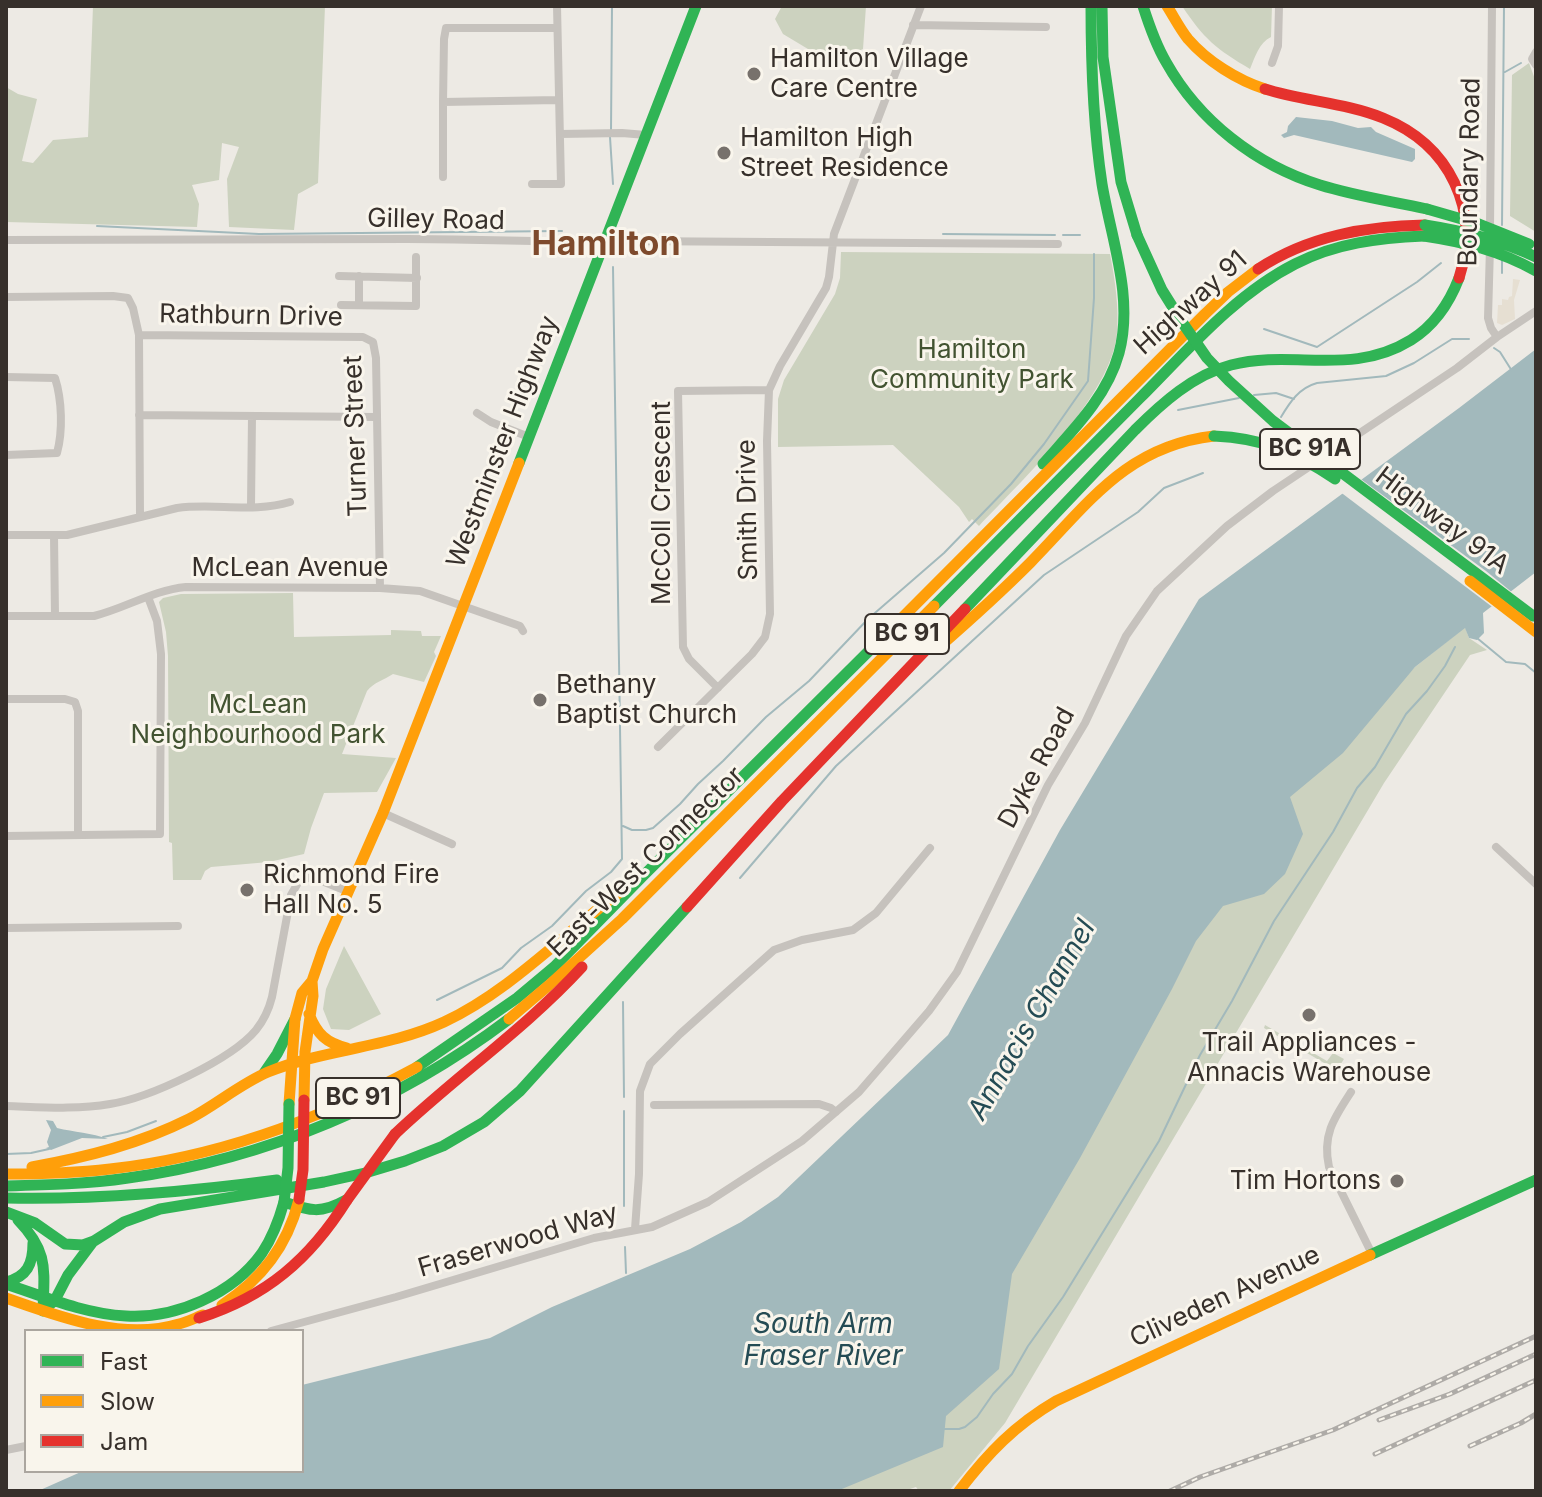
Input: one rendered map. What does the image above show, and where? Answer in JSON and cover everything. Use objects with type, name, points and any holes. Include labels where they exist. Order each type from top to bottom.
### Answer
[{"type":"main road","name":"Westminster Highway","points":[[6,1283],[97,1312],[127,1316],[159,1313],[196,1303],[236,1280],[259,1257],[272,1236],[284,1202],[291,1065],[295,1019],[302,993],[312,981],[383,813],[696,6]]},
{"type":"main road","points":[[945,574],[1079,422],[1110,377],[1119,353],[1123,303],[1094,122],[1091,6]]},
{"type":"main road","name":"Highway 91A","points":[[1102,6],[1103,57],[1121,182],[1137,235],[1162,290],[1207,358],[1273,421],[1536,618]]},
{"type":"main road","points":[[1143,6],[1160,51],[1180,85],[1205,115],[1234,141],[1265,161],[1302,179],[1338,190],[1474,221],[1536,248]]},
{"type":"main road","points":[[6,1213],[35,1223],[65,1244],[84,1245],[135,1216],[386,1167],[445,1144],[477,1126],[520,1091],[793,789],[1157,409],[1190,384],[1227,366],[1286,360],[1341,362],[1395,351],[1421,334],[1440,315],[1459,281],[1466,250],[1464,209],[1456,185],[1435,152],[1403,126],[1365,111],[1254,86],[1232,74],[1191,42],[1167,6]]},
{"type":"main road","name":"Highway 91","points":[[945,574],[1211,308],[1262,266],[1295,248],[1326,236],[1394,225],[1489,249],[1536,271]]},
{"type":"main road","name":"Highway 91","points":[[1190,348],[1246,295],[1292,265],[1361,241],[1424,231],[1470,232],[1536,257]]},
{"type":"main road","name":"East-West Connector","points":[[6,1186],[68,1185],[174,1171],[262,1148],[316,1129],[399,1090],[470,1047],[544,991],[622,919],[1190,348]]},
{"type":"main road","points":[[879,699],[975,616],[1130,466],[1160,449],[1189,439],[1214,436],[1269,442],[1299,455],[1334,478],[1536,632]]},
{"type":"main road","name":"East-West Connector","points":[[6,1173],[73,1173],[210,1151],[345,1104],[415,1068],[540,980],[945,574]]},
{"type":"main road","points":[[6,1173],[111,1151],[151,1137],[211,1107],[264,1073],[421,1031],[472,1008],[520,975],[596,909],[643,876]]},
{"type":"main road","points":[[199,1318],[242,1302],[280,1278],[301,1260],[336,1219],[395,1134],[538,1012],[567,984],[622,919]]},
{"type":"main road","name":"Westminster Highway","points":[[6,1298],[93,1325],[138,1329],[164,1327],[199,1318],[244,1291],[260,1276],[284,1243],[299,1203],[312,981]]},
{"type":"main road","points":[[309,1014],[314,1030],[323,1040],[351,1049]]},
{"type":"main road","points":[[264,1073],[295,1019]]},
{"type":"main road","points":[[6,1198],[76,1199],[179,1192],[314,1175],[416,1156]]},
{"type":"main road","name":"Cliveden Avenue","points":[[959,1491],[997,1444],[1033,1413],[1536,1180]]},
{"type":"main road","points":[[284,1202],[299,1203],[321,1212],[347,1200]]},
{"type":"main road","points":[[6,1213],[33,1234],[40,1247],[49,1298]]},
{"type":"main road","points":[[6,1283],[25,1273],[31,1266],[34,1258],[33,1234]]},
{"type":"main road","points":[[43,1311],[49,1298],[95,1240]]},
{"type":"street","points":[[532,184],[561,184],[557,6]]},
{"type":"street","name":"Smith Drive","points":[[658,747],[757,649],[765,637],[770,607],[769,390],[826,288],[832,243],[921,6]]},
{"type":"street","points":[[1272,63],[1278,46],[1279,6]]},
{"type":"street","name":"Boundary Road","points":[[1492,6],[1488,318],[1497,337]]},
{"type":"street","points":[[913,25],[1046,27]]},
{"type":"street","points":[[443,177],[446,28],[557,28]]},
{"type":"street","points":[[1536,52],[1532,59],[1536,65]]},
{"type":"street","points":[[443,102],[558,100]]},
{"type":"street","points":[[560,134],[646,135]]},
{"type":"street","name":"Gilley Road","points":[[6,240],[416,239],[1058,244]]},
{"type":"street","points":[[341,305],[416,306],[416,257]]},
{"type":"street","points":[[339,276],[417,278]]},
{"type":"street","points":[[359,276],[359,305]]},
{"type":"street","points":[[6,297],[128,298],[139,335],[140,517]]},
{"type":"street","name":"Dyke Road","points":[[635,1229],[652,1227],[708,1202],[802,1141],[859,1092],[929,1011],[957,972],[1048,785],[1085,723],[1126,636],[1157,591],[1241,515],[1536,311]]},
{"type":"street","name":"Rathburn Drive","points":[[139,335],[363,337]]},
{"type":"street","name":"Turner Street","points":[[363,337],[373,342],[375,349],[380,588]]},
{"type":"street","points":[[6,377],[55,378],[59,391],[60,443],[57,453],[6,455]]},
{"type":"street","name":"McColl Crescent","points":[[718,688],[689,659],[683,647],[678,391],[769,390]]},
{"type":"street","points":[[477,413],[529,437]]},
{"type":"street","points":[[139,415],[376,417]]},
{"type":"street","points":[[251,506],[252,416]]},
{"type":"street","points":[[6,535],[82,533],[193,506],[275,507],[290,502]]},
{"type":"street","points":[[54,535],[55,616]]},
{"type":"street","name":"McLean Avenue","points":[[6,616],[94,616],[171,588],[380,588],[420,591],[520,626],[523,631]]},
{"type":"street","points":[[6,836],[160,834],[161,654],[157,621],[148,597]]},
{"type":"street","points":[[6,699],[65,699],[75,702],[78,711],[78,835]]},
{"type":"street","points":[[383,813],[452,844]]},
{"type":"street","points":[[1496,847],[1536,884]]},
{"type":"street","name":"Fraserwood Way","points":[[278,1329],[594,1238],[635,1229],[640,1091],[650,1064],[774,950],[802,940],[853,930],[876,913],[930,848]]},
{"type":"street","points":[[6,1106],[89,1106],[123,1102],[173,1083],[239,1046],[255,1032],[268,1010],[291,895],[299,881],[312,877],[349,892]]},
{"type":"street","points":[[6,928],[178,926]]},
{"type":"street","points":[[1351,1092],[1333,1121],[1327,1156],[1329,1167],[1372,1254]]},
{"type":"street","points":[[654,1105],[819,1104],[836,1112]]},
{"type":"green space","points":[[93,6],[325,6],[318,183],[298,194],[294,230],[229,227],[227,179],[239,147],[222,143],[219,180],[192,185],[199,204],[197,227],[6,222],[6,87],[37,99],[22,161],[33,163],[53,140],[88,137]]},
{"type":"green space","points":[[782,6],[866,6],[863,49],[844,57],[808,49],[783,34],[775,19]]},
{"type":"green space","points":[[1182,6],[1272,6],[1271,37],[1260,47],[1250,69],[1212,42]]},
{"type":"green space","points":[[1529,63],[1536,82],[1536,232],[1510,216],[1512,75]]},
{"type":"green space","name":"Hamilton Community Park","points":[[841,252],[1110,254],[1116,293],[1117,333],[1111,358],[1099,384],[1062,436],[979,526],[972,519],[969,522],[959,507],[893,445],[778,447],[778,399],[784,380],[835,294],[840,278]]},
{"type":"green space","name":"McLean Neighbourhood Park","points":[[293,593],[294,637],[391,635],[391,630],[421,631],[422,636],[441,636],[424,682],[393,674],[367,691],[342,754],[396,758],[377,792],[324,793],[304,854],[269,862],[211,867],[201,880],[173,880],[172,843],[169,842],[168,656],[159,602],[181,594]]},
{"type":"green space","points":[[1465,627],[1469,638],[1487,650],[1470,655],[1384,783],[1005,1423],[949,1491],[919,1491],[916,1487],[904,1491],[767,1491],[1188,920],[1282,806],[1312,762],[1415,667]]},
{"type":"green space","points":[[344,946],[381,1014],[349,1030],[331,1029],[323,1009],[326,989]]},
{"type":"green space","points":[[1265,1025],[1327,1061],[1333,1053],[1344,1059],[1339,1067],[1331,1067],[1264,1028]]},
{"type":"shaded area","points":[[1513,279],[1520,280],[1514,300],[1515,319],[1502,325],[1497,323],[1498,305],[1502,305],[1502,299],[1508,300],[1512,296]]},
{"type":"water","points":[[1296,117],[1358,128],[1371,127],[1415,149],[1415,159],[1412,162],[1294,135],[1284,138],[1281,135],[1287,132]]},
{"type":"water","name":"South Arm Fraser River","points":[[1536,349],[1536,572],[1483,613],[1484,633],[1477,640],[1469,638],[1465,628],[1415,667],[1343,753],[1290,797],[1303,834],[1285,874],[1264,894],[1223,906],[1196,941],[1080,1158],[1012,1274],[999,1369],[946,1416],[943,1447],[837,1491],[38,1491],[78,1473],[304,1473],[304,1384],[490,1338],[552,1307],[690,1249],[741,1222],[778,1197],[948,1035],[1060,830],[1199,599]]},
{"type":"water","points":[[46,1120],[53,1121],[57,1128],[108,1139],[82,1138],[51,1150],[46,1148],[49,1147],[47,1142],[51,1130]]},
{"type":"pier","points":[[1358,477],[1514,594],[1495,609],[1339,491]]},
{"type":"waterway","points":[[611,131],[612,6]]},
{"type":"waterway","points":[[1502,225],[1504,6]]},
{"type":"waterway","points":[[1505,72],[1521,63]]},
{"type":"waterway","points":[[610,137],[613,184]]},
{"type":"waterway","points":[[97,226],[259,234],[562,231]]},
{"type":"waterway","points":[[943,234],[1055,235]]},
{"type":"waterway","points":[[1063,235],[1080,235]]},
{"type":"waterway","points":[[623,826],[632,830],[653,828],[680,804],[766,717],[809,681],[868,619],[944,553],[1011,484],[1044,444],[1088,381],[1094,254]]},
{"type":"waterway","points":[[1502,259],[1502,273]]},
{"type":"waterway","points":[[1264,329],[1317,347],[1441,263]]},
{"type":"waterway","points":[[437,1000],[502,968],[521,948],[552,926],[622,859],[613,267]]},
{"type":"waterway","points":[[1281,417],[1296,396],[1311,385],[1386,376],[1452,339],[1469,339]]},
{"type":"waterway","points":[[1494,348],[1512,371]]},
{"type":"waterway","points":[[1254,395],[1276,393],[1294,399]]},
{"type":"waterway","points":[[1178,410],[1239,398]]},
{"type":"waterway","points":[[740,878],[836,766],[1044,575],[1138,512],[1164,488],[1203,473]]},
{"type":"waterway","points":[[1477,638],[1506,662],[1525,664],[1536,673]]},
{"type":"waterway","points":[[943,1429],[965,1427],[977,1417],[1012,1374],[1063,1297],[1159,1141],[1200,1055],[1274,921],[1333,832],[1357,788],[1375,767],[1406,714],[1427,691],[1455,647]]},
{"type":"waterway","points":[[623,1002],[624,1097]]},
{"type":"waterway","points":[[624,1111],[624,1206]]},
{"type":"waterway","points":[[103,1137],[156,1121]]},
{"type":"waterway","points":[[6,1154],[49,1149]]},
{"type":"waterway","points":[[625,1247],[626,1273]]},
{"type":"railway","points":[[1170,1491],[1200,1477],[1333,1430],[1536,1336]]},
{"type":"railway","points":[[1379,1420],[1450,1394],[1536,1354]]},
{"type":"railway","points":[[1375,1454],[1536,1380]]},
{"type":"railway","points":[[1470,1446],[1536,1414]]},
{"type":"traffic: fast","points":[[519,463],[696,6]]},
{"type":"traffic: fast","points":[[1043,464],[1097,399],[1113,369],[1123,332],[1123,289],[1096,140],[1091,6]]},
{"type":"traffic: fast","points":[[1102,6],[1103,57],[1121,182],[1137,235]]},
{"type":"traffic: fast","points":[[1143,6],[1159,49],[1179,83],[1212,122],[1231,138],[1274,166],[1320,185],[1427,209]]},
{"type":"traffic: fast","points":[[1427,209],[1479,224],[1529,244]]},
{"type":"traffic: fast","points":[[1425,225],[1482,237],[1536,257]]},
{"type":"traffic: fast","points":[[1137,235],[1162,290],[1182,322],[1207,358],[1229,381],[1273,421],[1533,616]]},
{"type":"traffic: fast","points":[[934,606],[1193,343],[1252,291],[1295,264],[1326,251],[1374,240],[1424,236]]},
{"type":"traffic: fast","points":[[1424,236],[1482,248],[1536,271]]},
{"type":"traffic: fast","points":[[965,609],[1135,430],[1167,400],[1191,383],[1231,365],[1254,361],[1344,360],[1389,351],[1411,340],[1434,321],[1451,297],[1459,278]]},
{"type":"traffic: fast","points":[[1214,436],[1278,448],[1335,479]]},
{"type":"traffic: fast","points":[[417,1067],[517,998],[554,967],[886,634]]},
{"type":"traffic: fast","points":[[6,1212],[35,1223],[65,1244],[83,1245],[124,1222],[160,1209],[365,1173],[443,1146],[484,1122],[520,1091],[687,907]]},
{"type":"traffic: fast","points":[[264,1073],[295,1019]]},
{"type":"traffic: fast","points":[[6,1186],[128,1178],[230,1157],[280,1141],[329,1123],[422,1077],[509,1019]]},
{"type":"traffic: fast","points":[[284,1202],[289,1104]]},
{"type":"traffic: fast","points":[[6,1198],[142,1194],[277,1180]]},
{"type":"traffic: fast","points":[[1370,1255],[1536,1180]]},
{"type":"traffic: fast","points":[[284,1202],[315,1210],[346,1200]]},
{"type":"traffic: fast","points":[[6,1284],[65,1304],[111,1315],[145,1316],[183,1308],[219,1292],[250,1268],[269,1241],[284,1202]]},
{"type":"traffic: fast","points":[[18,1220],[40,1252],[44,1273],[43,1311]]},
{"type":"traffic: fast","points":[[6,1282],[24,1273],[32,1257],[33,1243]]},
{"type":"traffic: fast","points":[[43,1311],[55,1300],[68,1275],[92,1243]]},
{"type":"traffic: slow","points":[[1167,6],[1188,39],[1204,55],[1233,75],[1265,89]]},
{"type":"traffic: slow","points":[[886,634],[1205,314],[1258,269]]},
{"type":"traffic: slow","points":[[939,647],[1019,574],[1111,481],[1156,452],[1183,442],[1214,436]]},
{"type":"traffic: slow","points":[[289,1104],[295,1019],[302,993],[312,981],[383,813],[519,463]]},
{"type":"traffic: slow","points":[[1470,581],[1536,632]]},
{"type":"traffic: slow","points":[[509,1019],[622,919],[934,606]]},
{"type":"traffic: slow","points":[[32,1167],[93,1154],[151,1136],[189,1119],[258,1077],[289,1064],[401,1038],[444,1022],[513,979],[620,892]]},
{"type":"traffic: slow","points":[[304,1100],[312,981]]},
{"type":"traffic: slow","points":[[309,1014],[323,1037],[347,1048]]},
{"type":"traffic: slow","points":[[6,1174],[110,1169],[230,1145],[306,1119],[417,1067]]},
{"type":"traffic: slow","points":[[222,1305],[249,1284],[271,1260],[288,1232],[299,1200]]},
{"type":"traffic: slow","points":[[959,1491],[1003,1441],[1056,1401],[1370,1255]]},
{"type":"traffic: slow","points":[[6,1298],[69,1319],[124,1329]]},
{"type":"traffic: slow","points":[[157,1329],[203,1315]]},
{"type":"traffic: jam","points":[[1265,89],[1369,113],[1406,130],[1426,145],[1442,163],[1462,205],[1466,228],[1465,253],[1459,278]]},
{"type":"traffic: jam","points":[[1258,269],[1297,248],[1338,235],[1425,225]]},
{"type":"traffic: jam","points":[[687,907],[782,801],[965,609]]},
{"type":"traffic: jam","points":[[395,1134],[537,1011],[582,967]]},
{"type":"traffic: jam","points":[[299,1199],[303,1170],[304,1100]]},
{"type":"traffic: jam","points":[[347,1200],[395,1134]]},
{"type":"traffic: jam","points":[[199,1318],[245,1299],[284,1273],[318,1240],[347,1200]]},
{"type":"place","name":"Hamilton Village Care Centre","points":[[754,74]]},
{"type":"place","name":"Hamilton High Street Residence","points":[[724,153]]},
{"type":"place","name":"Bethany Baptist Church","points":[[540,700]]},
{"type":"place","name":"Richmond Fire Hall No. 5","points":[[247,890]]},
{"type":"place","name":"Trail Appliances - Annacis Warehouse","points":[[1309,1015]]},
{"type":"place","name":"Tim Hortons","points":[[1397,1181]]},
{"type":"district","name":"Hamilton","points":[[606,245]]},
{"type":"water label","name":"Annacis Channel","points":[[1032,1020]]}]
